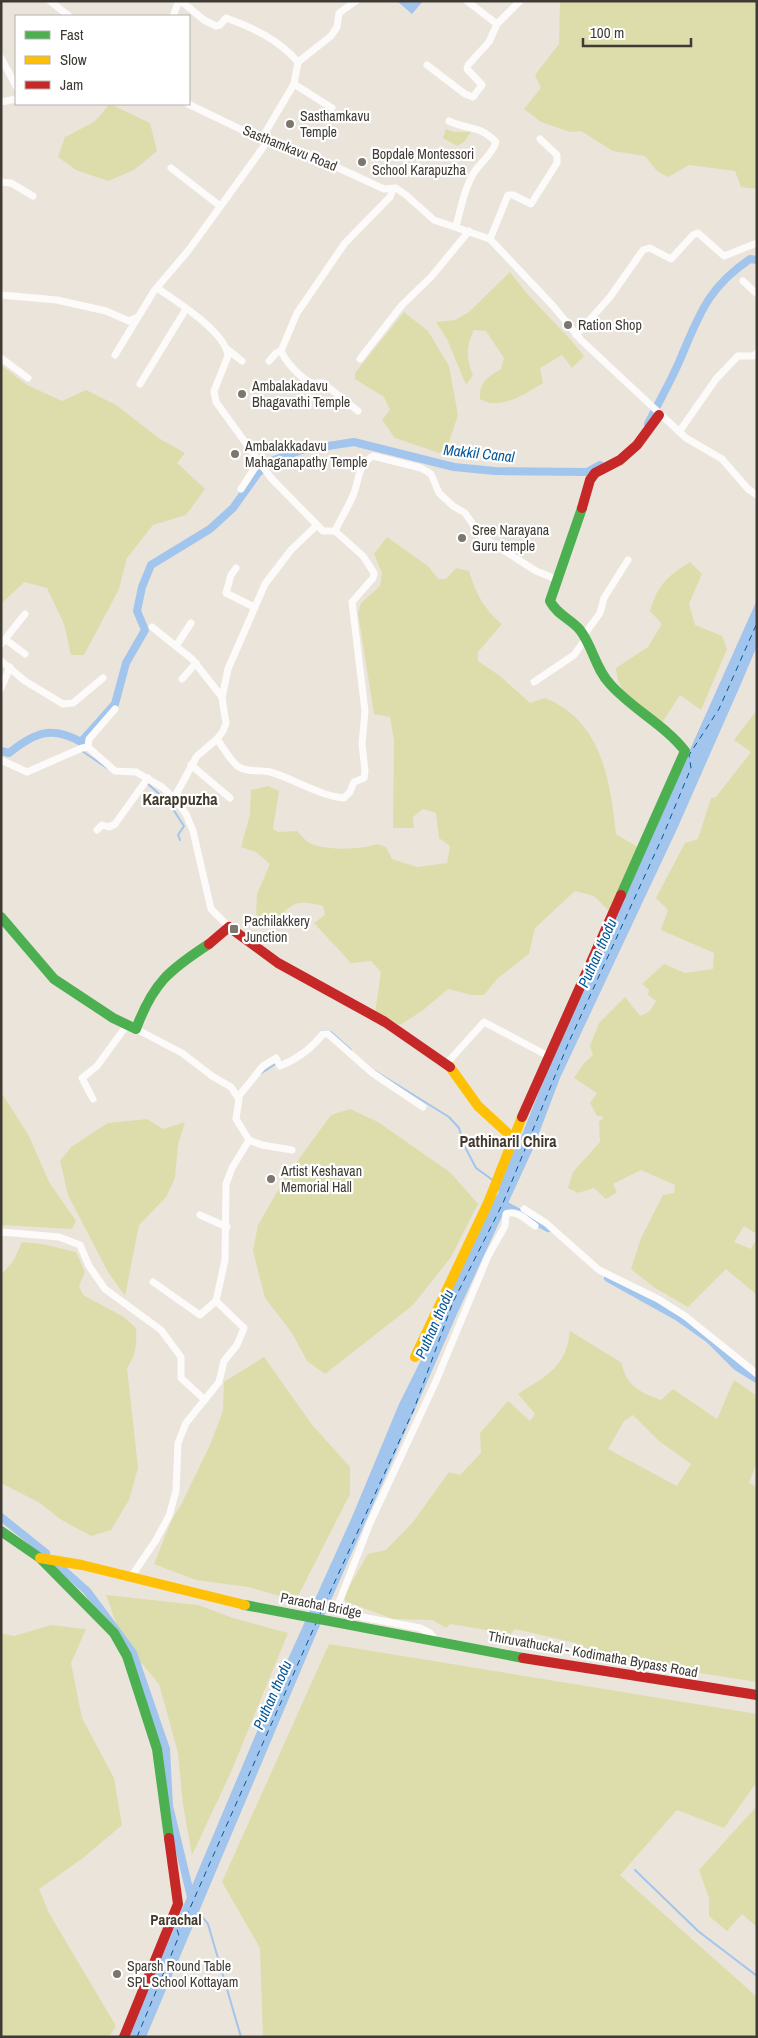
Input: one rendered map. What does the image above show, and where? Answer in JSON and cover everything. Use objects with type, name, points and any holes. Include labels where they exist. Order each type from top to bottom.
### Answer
[{"type":"street","points":[[50,1],[68,15]]},
{"type":"street","points":[[173,15],[180,1],[212,25],[220,25],[226,18],[270,37],[284,46],[298,62]]},
{"type":"street","points":[[115,356],[157,288],[220,206],[264,140],[294,84],[298,62],[331,36],[337,27],[339,13],[356,1]]},
{"type":"street","points":[[467,1],[497,24]]},
{"type":"street","points":[[427,64],[465,94],[473,96],[482,85],[467,69],[468,65],[489,42],[497,24],[520,1]]},
{"type":"street","points":[[1,58],[15,84]]},
{"type":"street","points":[[294,84],[332,108]]},
{"type":"street","points":[[1,110],[9,100]]},
{"type":"street","name":"Sasthamkavu Road","points":[[190,105],[264,140],[306,153],[384,189],[393,189],[406,194],[434,220],[490,239]]},
{"type":"street","points":[[449,121],[464,128],[475,127],[485,132],[496,142],[494,149],[476,170],[470,181],[456,226]]},
{"type":"street","points":[[540,138],[557,155],[557,163],[531,204],[511,194],[508,195],[490,239],[554,307],[576,335],[633,387],[658,414],[695,444],[722,459],[748,489],[757,496]]},
{"type":"street","points":[[171,168],[220,206]]},
{"type":"street","points":[[1,182],[11,183],[34,196]]},
{"type":"street","points":[[269,361],[276,353],[281,351],[297,313],[345,243],[390,197],[393,189]]},
{"type":"street","points":[[360,359],[402,305],[431,277],[469,231]]},
{"type":"street","points":[[576,335],[610,297],[643,250],[650,248],[671,259],[693,234],[698,233],[724,256],[757,243]]},
{"type":"street","points":[[742,282],[757,294]]},
{"type":"street","points":[[157,288],[204,322],[228,349],[242,361]]},
{"type":"street","points":[[1,295],[15,294],[65,301],[106,311],[129,321],[137,318]]},
{"type":"street","points":[[140,384],[186,309]]},
{"type":"street","points":[[217,739],[239,767],[249,771],[257,769],[270,772],[331,797],[344,798],[350,792],[354,782],[364,778],[366,771],[362,744],[365,711],[351,612],[352,602],[373,578],[374,573],[363,556],[335,531],[323,531],[271,478],[216,402],[214,391],[228,356],[228,349]]},
{"type":"street","points":[[281,351],[285,361],[306,379],[313,383],[323,383],[358,411]]},
{"type":"street","points":[[679,432],[726,368],[738,356],[753,356],[757,354]]},
{"type":"street","points":[[1,358],[28,378]]},
{"type":"street","points":[[415,1357],[511,1150],[513,1138],[687,753],[678,742],[622,698],[601,673],[585,636],[578,628],[558,614],[550,601],[577,526],[590,480],[595,473],[620,460],[638,445],[658,414]]},
{"type":"street","points":[[335,531],[355,491],[359,469],[365,461],[373,456],[421,468],[431,474],[439,493],[453,506],[465,512],[481,536],[536,571],[558,580]]},
{"type":"street","points":[[241,489],[259,463]]},
{"type":"street","points":[[174,798],[197,756],[217,739],[226,723],[222,697],[228,669],[264,584],[276,568],[317,525]]},
{"type":"street","points":[[534,682],[574,655],[600,613],[604,598],[628,560]]},
{"type":"street","points":[[236,568],[231,575],[226,592],[254,607]]},
{"type":"street","points":[[25,614],[3,642],[25,654]]},
{"type":"street","points":[[176,646],[191,623]]},
{"type":"street","points":[[152,627],[196,663],[222,697]]},
{"type":"street","points":[[1,661],[25,681],[63,704],[73,704],[104,678]]},
{"type":"street","points":[[182,679],[196,663]]},
{"type":"street","points":[[1,688],[10,667]]},
{"type":"street","points":[[85,748],[89,739],[115,709]]},
{"type":"street","points":[[1,760],[27,772],[73,751],[85,748]]},
{"type":"street","points":[[85,748],[115,771],[136,772],[148,778],[174,798],[186,814],[193,831],[211,909],[216,916],[278,963],[384,1022],[446,1064],[459,1077],[474,1101],[513,1138]]},
{"type":"street","points":[[191,765],[230,798]]},
{"type":"street","points":[[97,830],[102,825],[109,827],[115,824],[135,799],[139,789],[148,778]]},
{"type":"street","points":[[1,917],[54,979],[131,1027],[182,1053],[212,1076],[231,1087],[238,1097]]},
{"type":"street","points":[[93,1099],[82,1078],[97,1066],[131,1027],[159,983],[176,965],[218,939],[230,927]]},
{"type":"street","points":[[446,1064],[484,1022],[550,1057]]},
{"type":"street","points":[[292,1150],[249,1140],[236,1120],[238,1097],[263,1066],[276,1058],[280,1066],[294,1061],[314,1045],[323,1034],[328,1034],[371,1072],[423,1107]]},
{"type":"street","points":[[153,1282],[200,1315],[216,1301],[226,1260],[226,1184],[232,1168],[249,1140]]},
{"type":"street","points":[[524,1210],[546,1223],[599,1270],[658,1299],[685,1316],[757,1374]]},
{"type":"street","points":[[437,1642],[430,1633],[420,1628],[341,1613],[336,1610],[370,1523],[436,1381],[488,1256],[505,1226],[506,1214],[511,1212],[519,1214],[535,1226]]},
{"type":"street","points":[[200,1215],[227,1227]]},
{"type":"street","points":[[1,1232],[59,1237],[80,1245],[89,1266],[105,1289],[161,1330],[181,1357],[181,1378],[205,1400]]},
{"type":"street","points":[[40,1558],[131,1577],[156,1540],[169,1516],[176,1491],[178,1443],[186,1423],[219,1382],[224,1361],[237,1345],[244,1328],[216,1301]]},
{"type":"street","points":[[1,1531],[40,1558],[114,1633],[127,1656],[157,1749],[178,1898],[177,1910],[124,2037]]},
{"type":"street","name":"Parachal Bridge","points":[[131,1577],[211,1598],[425,1639]]},
{"type":"street","name":"Thiruvathuckal - Kodimatha Bypass Road","points":[[425,1639],[568,1666],[757,1696]]},
{"type":"green space","points":[[560,1],[757,1],[757,189],[741,187],[735,171],[689,165],[668,177],[657,171],[645,156],[613,151],[581,131],[570,132],[541,122],[524,109],[541,88],[535,75],[559,44]]},
{"type":"green space","points":[[109,105],[112,105],[150,123],[157,151],[134,170],[108,181],[76,170],[58,157],[65,137],[94,122]]},
{"type":"green space","points":[[446,129],[454,132],[471,132],[464,142],[457,146],[443,138]]},
{"type":"green space","points":[[510,272],[584,356],[572,368],[562,355],[540,368],[543,383],[512,400],[496,403],[488,402],[480,399],[481,388],[488,378],[501,369],[504,358],[486,331],[474,330],[469,341],[468,352],[473,375],[466,385],[447,339],[436,322],[455,320],[469,312]]},
{"type":"green space","points":[[404,312],[428,331],[449,366],[458,415],[446,451],[439,453],[395,438],[382,420],[390,410],[384,397],[355,379],[355,373]]},
{"type":"green space","points":[[1,365],[27,385],[62,401],[86,390],[116,405],[160,439],[185,453],[177,463],[205,489],[186,515],[153,525],[127,558],[119,589],[84,655],[71,655],[64,624],[47,588],[24,582],[1,604]]},
{"type":"green space","points":[[387,537],[428,566],[438,579],[446,579],[456,568],[469,571],[481,600],[490,613],[502,624],[478,652],[478,661],[500,676],[530,703],[545,698],[564,708],[579,721],[591,737],[600,754],[610,793],[616,834],[639,848],[610,912],[594,896],[575,891],[535,928],[529,954],[498,978],[484,995],[472,995],[448,989],[422,1011],[400,1025],[375,1013],[381,972],[371,961],[351,963],[314,923],[325,915],[323,906],[301,903],[294,905],[280,915],[263,921],[256,914],[257,894],[270,864],[256,852],[241,847],[250,815],[251,790],[268,786],[279,791],[273,829],[278,832],[297,831],[308,842],[322,847],[352,848],[377,844],[386,847],[392,859],[417,867],[447,863],[450,846],[439,838],[436,813],[423,809],[413,817],[414,828],[393,828],[394,740],[390,717],[374,714],[358,613],[361,603],[380,586],[382,573],[374,554]]},
{"type":"green space","points":[[690,562],[702,574],[689,604],[695,625],[722,636],[727,649],[701,710],[680,695],[661,724],[638,707],[626,694],[621,686],[616,668],[648,647],[662,624],[650,611],[656,594],[669,577]]},
{"type":"green space","points":[[757,710],[757,1234],[744,1226],[734,1242],[751,1249],[757,1238],[757,1295],[726,1269],[688,1307],[655,1288],[631,1269],[641,1238],[663,1195],[674,1193],[675,1185],[641,1170],[613,1184],[617,1192],[606,1199],[594,1188],[578,1193],[568,1188],[573,1172],[600,1142],[599,1122],[603,1118],[602,1116],[597,1116],[590,1103],[597,1093],[574,1078],[584,1063],[593,1055],[590,1046],[599,1023],[625,997],[640,1016],[650,1011],[656,1001],[648,995],[649,990],[642,984],[664,964],[685,973],[713,969],[714,953],[661,930],[668,910],[656,898],[685,843],[698,839],[711,798],[716,797],[751,752],[734,740]]},
{"type":"green space","points":[[1,1092],[29,1136],[49,1182],[76,1221],[72,1229],[1,1225]]},
{"type":"green space","points":[[350,1109],[378,1122],[451,1173],[478,1204],[451,1257],[413,1305],[325,1374],[307,1361],[292,1333],[265,1298],[253,1251],[258,1225],[285,1178],[331,1115]]},
{"type":"green space","points":[[147,1119],[163,1129],[185,1122],[178,1145],[175,1178],[166,1197],[139,1225],[125,1296],[108,1272],[68,1195],[60,1161],[71,1147],[108,1123]]},
{"type":"green space","points":[[22,1242],[42,1244],[76,1252],[85,1272],[79,1286],[83,1295],[124,1317],[136,1328],[135,1349],[127,1368],[138,1468],[129,1500],[111,1530],[91,1536],[60,1519],[40,1503],[1,1483],[1,1275],[14,1260]]},
{"type":"green space","points":[[570,1331],[622,1363],[627,1378],[641,1391],[661,1400],[673,1389],[717,1419],[734,1380],[757,1396],[757,1462],[749,1483],[757,1487],[757,1682],[571,1653],[576,1643],[515,1629],[511,1634],[450,1624],[446,1628],[432,1620],[393,1619],[347,1602],[343,1597],[368,1554],[386,1550],[413,1522],[449,1472],[460,1475],[481,1453],[480,1433],[508,1401],[530,1421],[535,1414],[518,1394],[553,1369],[564,1354]],"holes":[[[633,1415],[659,1441],[691,1464],[677,1486],[608,1449],[624,1421]]]},
{"type":"green space","points":[[264,1357],[313,1426],[350,1467],[350,1494],[297,1598],[283,1597],[248,1587],[196,1580],[154,1564],[172,1519],[181,1505],[210,1445],[223,1411],[224,1382]]},
{"type":"green space","points":[[106,1595],[198,1605],[233,1618],[288,1633],[231,1772],[192,1855],[183,1805],[178,1753],[159,1684],[122,1640]]},
{"type":"green space","points":[[51,1625],[86,1629],[71,1663],[82,1718],[114,1778],[122,1825],[83,1858],[39,1889],[49,1913],[116,2026],[109,2037],[1,2037],[1,1633],[14,1636]]},
{"type":"green space","points":[[329,1644],[757,1714],[757,1782],[724,1828],[677,1810],[620,1875],[757,1997],[757,2037],[263,2037],[260,1948],[222,1882]]},
{"type":"green space","points":[[757,1806],[757,1927],[742,1914],[727,1931],[709,1916],[709,1898],[699,1870]]},
{"type":"water","points":[[397,1],[423,1],[412,14]]},
{"type":"water","points":[[757,600],[757,646],[740,686],[677,829],[560,1078],[533,1149],[457,1314],[317,1632],[146,2037],[128,2037],[280,1677],[352,1517],[399,1404],[438,1326],[448,1294],[487,1211],[499,1192],[496,1185],[521,1137],[556,1049]]},
{"type":"waterway","name":"Makkil Canal","points":[[648,424],[672,378],[692,331],[713,293],[735,270],[750,259],[757,260]]},
{"type":"waterway","name":"Makkil Canal","points":[[1,751],[9,753],[27,740],[43,734],[61,734],[81,742],[115,704],[126,663],[145,630],[137,611],[142,587],[151,565],[210,529],[233,508],[258,473],[271,461],[302,450],[354,442],[454,467],[495,471],[587,472],[600,465]]},
{"type":"waterway","points":[[82,751],[107,768]]},
{"type":"waterway","points":[[147,783],[169,803],[184,826],[178,835],[180,840]]},
{"type":"waterway","points":[[323,1031],[331,1032],[351,1050]]},
{"type":"waterway","points":[[260,1074],[277,1063]]},
{"type":"waterway","points":[[375,1071],[449,1117],[459,1128],[464,1145],[476,1168],[494,1181]]},
{"type":"waterway","points":[[503,1204],[548,1228]]},
{"type":"waterway","points":[[608,1278],[678,1317],[709,1339],[736,1366],[757,1379]]},
{"type":"waterway","points":[[1,1517],[46,1553]]},
{"type":"waterway","points":[[59,1566],[87,1591],[133,1653],[166,1749],[169,1806],[192,1901]]},
{"type":"waterway","points":[[635,1870],[698,1931],[757,1976]]},
{"type":"waterway","points":[[197,1910],[208,1924],[241,2037]]},
{"type":"ferry route","points":[[320,1614],[414,1409],[453,1302],[503,1203],[568,1044],[662,838],[691,768],[689,755],[719,709],[757,623]]},
{"type":"ferry route","points":[[137,2037],[179,1936],[177,1929],[183,1924],[316,1623]]},
{"type":"traffic: fast","points":[[582,508],[550,601],[556,610],[580,630],[601,671],[610,684],[668,733],[685,751],[621,895]]},
{"type":"traffic: fast","points":[[1,917],[54,979],[113,1018],[136,1029],[149,1000],[164,979],[183,962],[209,944]]},
{"type":"traffic: fast","points":[[1,1531],[40,1558],[114,1633],[127,1656],[157,1749],[169,1838]]},
{"type":"traffic: fast","points":[[245,1605],[523,1658]]},
{"type":"traffic: slow","points":[[450,1067],[478,1106],[513,1138]]},
{"type":"traffic: slow","points":[[415,1357],[488,1203],[522,1117]]},
{"type":"traffic: slow","points":[[40,1558],[82,1565],[245,1605]]},
{"type":"traffic: jam","points":[[582,508],[590,480],[595,473],[620,460],[637,445],[659,415]]},
{"type":"traffic: jam","points":[[522,1117],[621,895]]},
{"type":"traffic: jam","points":[[209,944],[229,927],[278,963],[385,1022],[450,1067]]},
{"type":"traffic: jam","points":[[523,1658],[757,1695]]},
{"type":"traffic: jam","points":[[124,2037],[178,1904],[169,1838]]},
{"type":"place","name":"Sasthamkavu Temple","points":[[290,124]]},
{"type":"place","name":"Bopdale Montessori School Karapuzha","points":[[362,162]]},
{"type":"place","name":"Ration Shop","points":[[568,325]]},
{"type":"place","name":"Ambalakadavu Bhagavathi Temple","points":[[242,394]]},
{"type":"place","name":"Ambalakkadavu Mahaganapathy Temple","points":[[235,454]]},
{"type":"place","name":"Sree Narayana Guru temple","points":[[462,538]]},
{"type":"place","name":"Pachilakkery Junction","points":[[234,929]]},
{"type":"place","name":"Artist Keshavan Memorial Hall","points":[[271,1179]]},
{"type":"place","name":"Sparsh Round Table SPL School Kottayam","points":[[117,1974]]},
{"type":"district","name":"Karappuzha","points":[[180,799]]},
{"type":"district","name":"Pathinaril Chira","points":[[508,1141]]},
{"type":"district","name":"Parachal","points":[[176,1919]]},
{"type":"water label","name":"Puthan thodu","points":[[597,953]]},
{"type":"water label","name":"Puthan thodu","points":[[434,1324]]},
{"type":"water label","name":"Puthan thodu","points":[[272,1695]]}]
